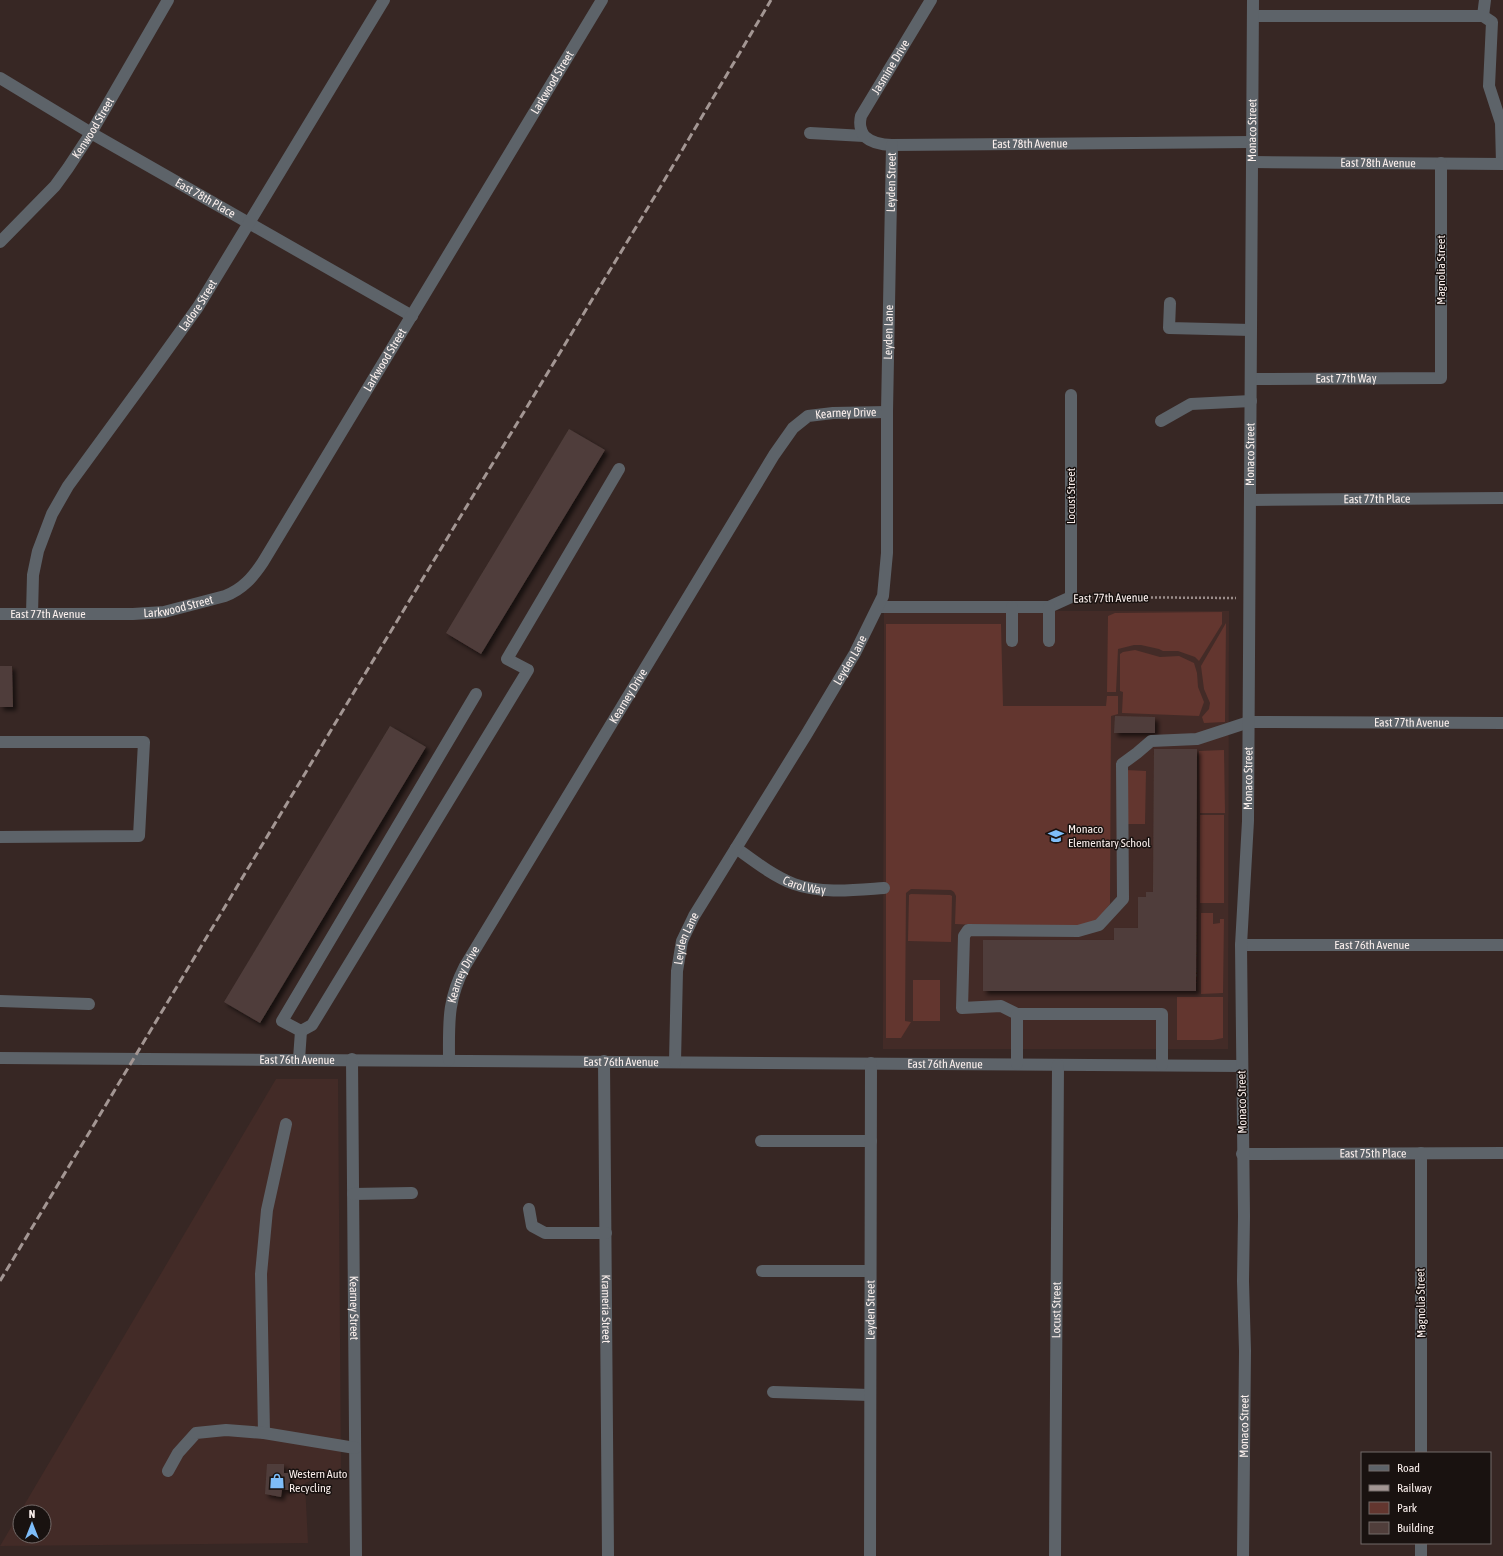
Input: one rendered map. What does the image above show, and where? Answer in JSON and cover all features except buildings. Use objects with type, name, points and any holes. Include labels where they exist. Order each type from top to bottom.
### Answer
[{"type":"street","name":"Kenwood Street","points":[[0,242],[55,186],[91,133],[168,0]]},
{"type":"street","name":"Ladore Street","points":[[32,614],[34,575],[38,551],[52,514],[68,486],[148,378],[198,307],[384,0]]},
{"type":"street","name":"Larkwood Street","points":[[95,614],[164,612],[204,603],[235,593],[251,580],[602,0]]},
{"type":"street","name":"Jasmine Drive","points":[[864,136],[859,123],[861,116],[931,0]]},
{"type":"street","name":"Monaco Street","points":[[1243,1556],[1245,1351],[1241,945],[1248,822],[1253,0]]},
{"type":"street","points":[[1483,16],[1485,0]]},
{"type":"street","points":[[1253,16],[1483,16],[1492,22],[1489,86],[1501,123],[1502,164]]},
{"type":"street","name":"East 78th Place","points":[[0,78],[91,133],[412,316]]},
{"type":"street","name":"East 78th Avenue","points":[[810,133],[864,136],[868,140],[879,144],[892,146],[1252,142]]},
{"type":"street","name":"Leyden Street","points":[[890,219],[892,146]]},
{"type":"street","name":"East 78th Avenue","points":[[1252,162],[1502,164]]},
{"type":"street","name":"Magnolia Street","points":[[1442,163],[1442,378]]},
{"type":"street","name":"Leyden Lane","points":[[675,1062],[677,971],[682,941],[694,916],[846,667],[879,607],[885,588],[887,553],[887,412],[890,219]]},
{"type":"street","points":[[1170,303],[1169,328],[1251,330]]},
{"type":"street","name":"East 77th Way","points":[[1251,379],[1442,378]]},
{"type":"street","name":"Locust Street","points":[[1071,395],[1071,597]]},
{"type":"street","points":[[1161,421],[1191,404],[1251,401]]},
{"type":"street","name":"Kearney Drive","points":[[449,1060],[449,1019],[452,998],[465,966],[778,449],[793,428],[808,416],[833,413],[887,412]]},
{"type":"street","points":[[301,1031],[312,1026],[528,670],[507,658],[620,469]]},
{"type":"street","name":"East 77th Place","points":[[1250,500],[1503,498]]},
{"type":"street","name":"East 77th Avenue","points":[[879,607],[1049,607],[1071,597]]},
{"type":"street","points":[[1012,607],[1012,642]]},
{"type":"street","points":[[1049,607],[1049,641]]},
{"type":"street","name":"East 77th Avenue","points":[[0,614],[95,614]]},
{"type":"street","points":[[301,1031],[282,1020],[476,694]]},
{"type":"street","name":"East 77th Avenue","points":[[1017,1014],[1001,1006],[962,1008],[964,936],[968,930],[1078,931],[1099,925],[1123,899],[1122,764],[1137,754],[1151,741],[1197,739],[1249,722],[1503,723]]},
{"type":"street","points":[[0,742],[144,742],[140,836],[0,837]]},
{"type":"street","name":"Carol Way","points":[[736,848],[783,879],[802,886],[830,890],[884,888]]},
{"type":"street","name":"East 76th Avenue","points":[[1241,945],[1503,945]]},
{"type":"street","points":[[0,1001],[89,1004]]},
{"type":"street","points":[[1017,1064],[1017,1014],[1162,1014],[1162,1065]]},
{"type":"street","points":[[299,1059],[301,1031]]},
{"type":"street","name":"East 76th Avenue","points":[[0,1058],[352,1059],[1241,1066]]},
{"type":"street","name":"Kearney Street","points":[[352,1059],[356,1556]]},
{"type":"street","name":"Krameria Street","points":[[604,1061],[608,1556]]},
{"type":"street","name":"Leyden Street","points":[[870,1556],[871,1063]]},
{"type":"street","name":"Locust Street","points":[[1055,1556],[1058,1064]]},
{"type":"street","points":[[264,1433],[262,1274],[267,1210],[286,1124]]},
{"type":"street","points":[[761,1141],[870,1141]]},
{"type":"street","name":"Magnolia Street","points":[[1421,1153],[1421,1452]]},
{"type":"street","name":"East 75th Place","points":[[1242,1154],[1503,1153]]},
{"type":"street","points":[[353,1194],[412,1193]]},
{"type":"street","points":[[529,1209],[532,1226],[545,1233],[606,1233]]},
{"type":"street","points":[[762,1271],[870,1271]]},
{"type":"street","points":[[773,1392],[870,1395]]},
{"type":"street","points":[[168,1471],[178,1454],[196,1433],[226,1430],[264,1433],[355,1448]]},
{"type":"street","points":[[1421,1544],[1421,1556]]},
{"type":"path","name":"East 77th Avenue","points":[[1071,597],[1250,598]]},
{"type":"shaded area","name":"Monaco Elementary School","points":[[884,611],[1229,611],[1228,1049],[883,1049]]},
{"type":"shaded area","points":[[276,1079],[338,1079],[341,1468],[305,1483],[308,1543],[0,1546],[12,1526],[12,1544],[52,1544],[52,1504],[25,1504]]},
{"type":"green space","points":[[1222,612],[1222,624],[1199,661],[1195,657],[1178,651],[1163,651],[1141,645],[1118,649],[1116,692],[1107,692],[1108,616],[1115,613]]},
{"type":"green space","points":[[1226,623],[1225,722],[1204,723],[1202,717],[1209,709],[1210,703],[1204,689],[1201,666]]},
{"type":"green space","points":[[886,624],[1001,624],[1003,706],[1106,706],[1107,696],[1118,696],[1118,714],[1111,716],[1110,904],[1097,920],[1070,929],[955,924],[956,896],[954,892],[951,890],[911,889],[906,893],[905,1021],[911,1022],[901,1038],[886,1038]]},
{"type":"green space","points":[[1135,650],[1160,657],[1179,656],[1194,663],[1197,673],[1198,687],[1204,702],[1199,716],[1122,713],[1123,692],[1120,691],[1120,654]]},
{"type":"green space","points":[[1224,750],[1225,813],[1200,813],[1199,751]]},
{"type":"green space","points":[[1126,770],[1146,771],[1145,824],[1126,824]]},
{"type":"green space","points":[[1200,815],[1224,815],[1224,903],[1200,903]]},
{"type":"green space","points":[[909,895],[952,896],[951,942],[908,941]]},
{"type":"green space","points":[[1201,913],[1213,913],[1213,924],[1220,923],[1220,919],[1224,919],[1223,993],[1201,994]]},
{"type":"green space","points":[[913,980],[940,980],[940,1021],[913,1021]]},
{"type":"green space","points":[[1177,997],[1223,997],[1223,1038],[1213,1040],[1177,1040]]},
{"type":"railway","points":[[0,1281],[354,692],[655,196],[771,0]]},
{"type":"place","name":"Monaco Elementary School","points":[[1056,836]]},
{"type":"place","name":"Western Auto Recycling","points":[[277,1481]]}]
